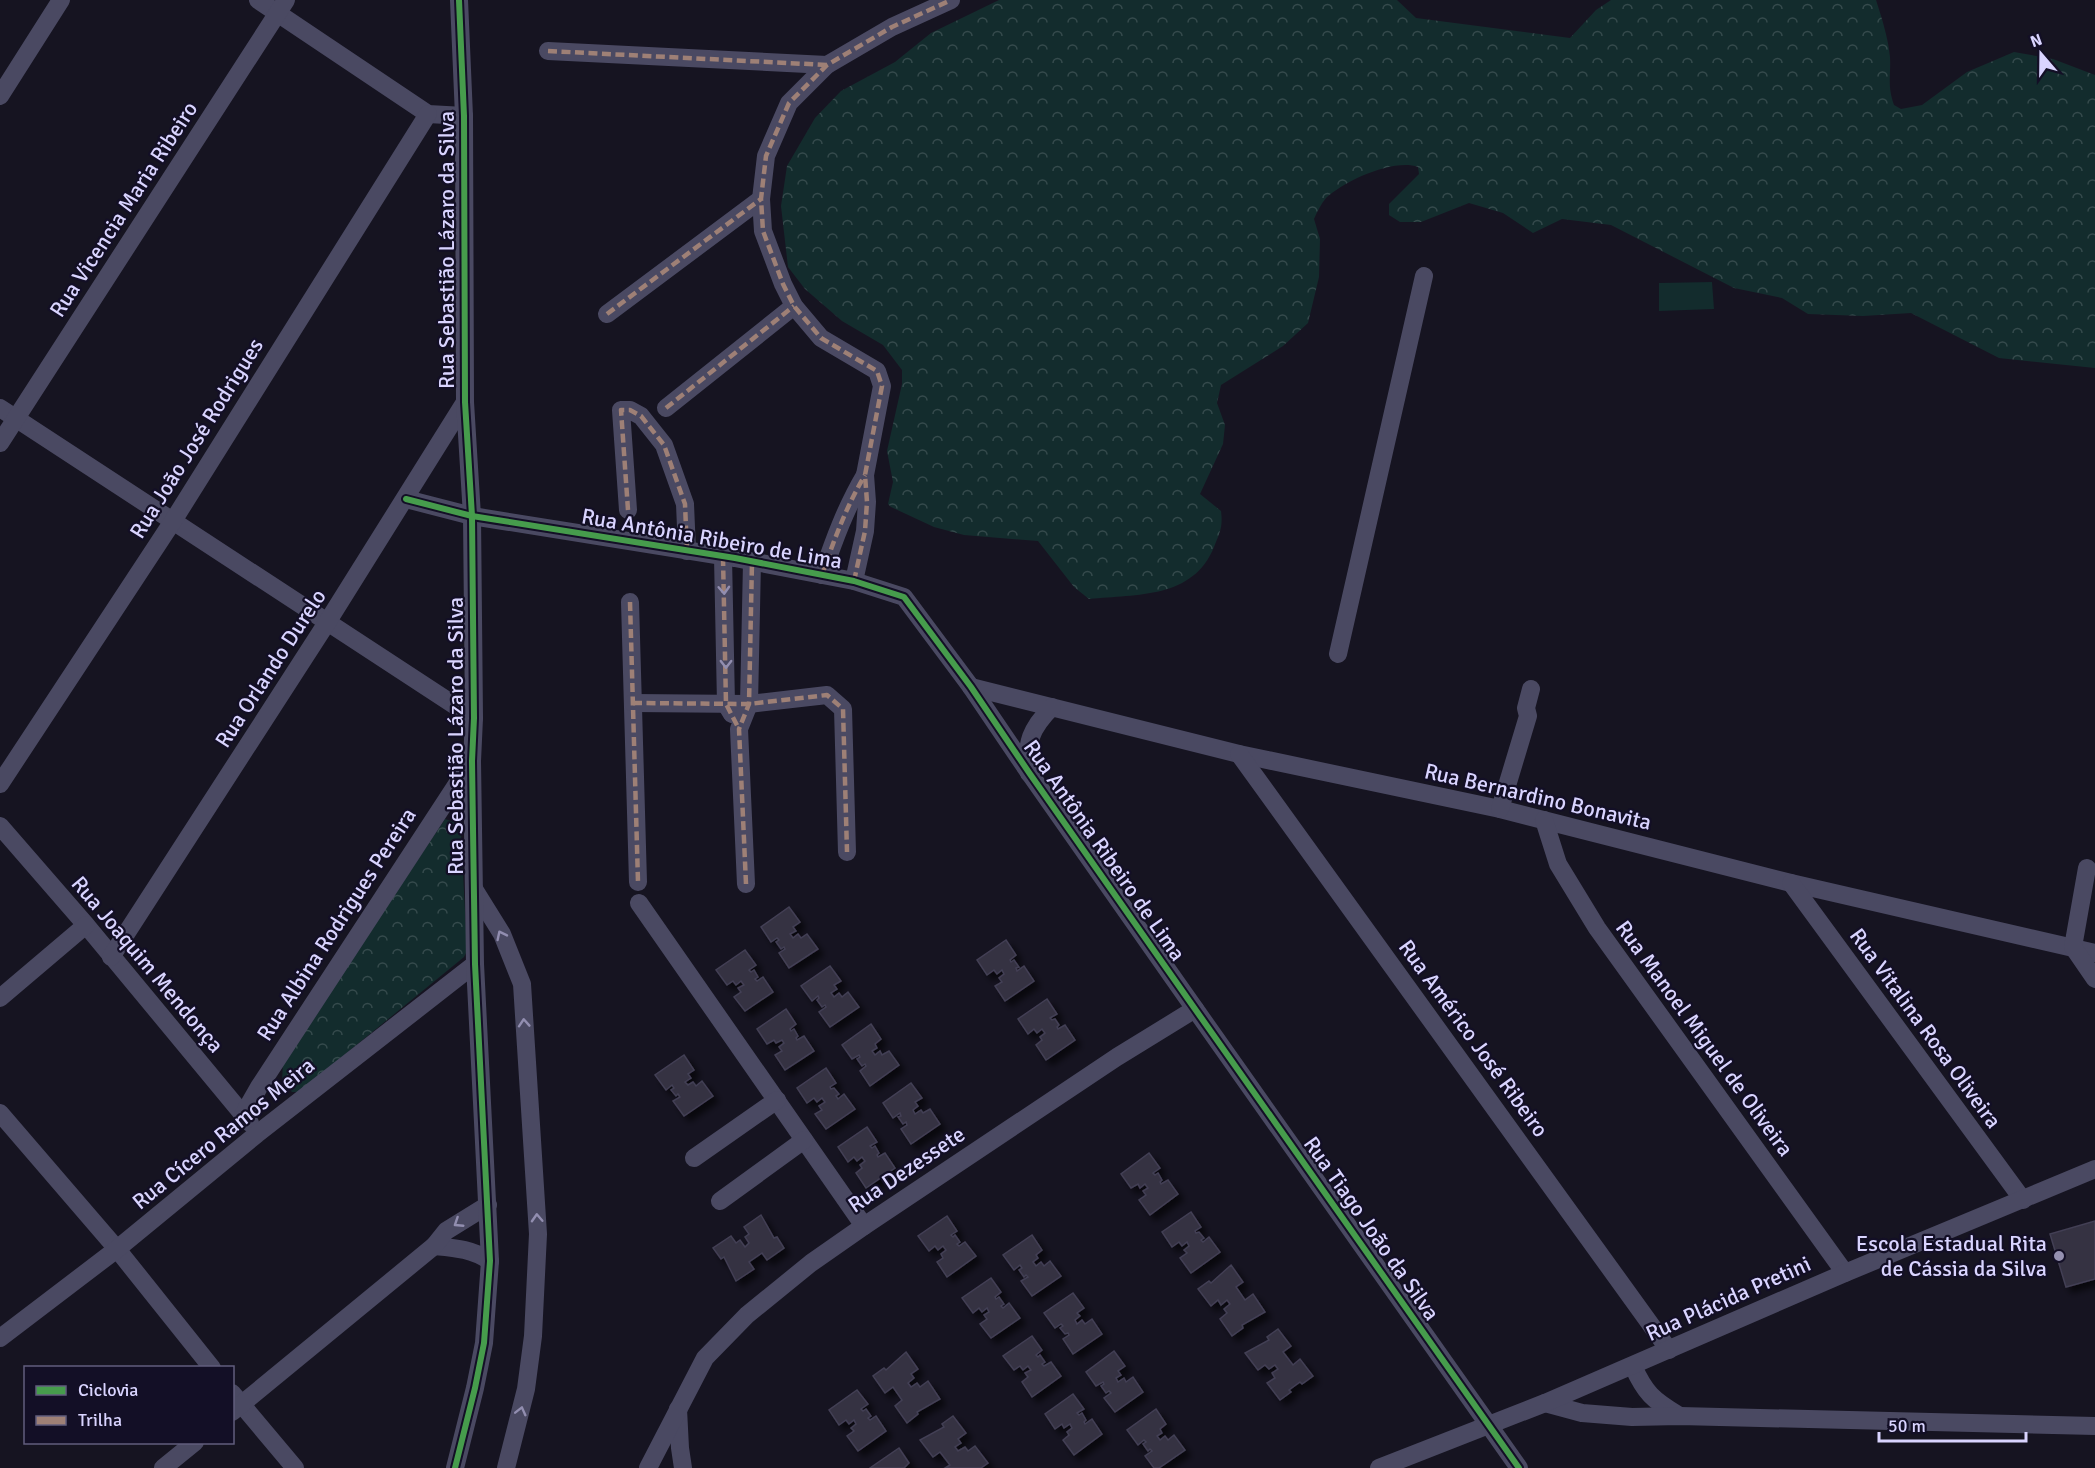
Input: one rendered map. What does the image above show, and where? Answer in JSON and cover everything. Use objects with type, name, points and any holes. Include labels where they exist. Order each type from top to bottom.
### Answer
[{"type":"street","points":[[0,96],[61,0]]},
{"type":"street","points":[[258,0],[282,6],[428,114],[464,117]]},
{"type":"street","name":"Rua Sebastião Lázaro da Silva","points":[[455,1468],[484,1343],[490,1261],[475,964],[471,761],[474,718],[472,516],[465,402],[464,117],[459,0]]},
{"type":"street","points":[[854,581],[865,531],[867,502],[865,475],[882,386],[877,371],[821,338],[794,306],[763,231],[760,199],[766,156],[789,103],[827,65],[892,27],[951,0]]},
{"type":"street","name":"Rua Vicencia Maria Ribeiro","points":[[0,443],[282,6]]},
{"type":"street","points":[[548,51],[827,65]]},
{"type":"street","name":"Rua João José Rodrigues","points":[[0,784],[173,521],[428,114]]},
{"type":"street","points":[[607,314],[760,199]]},
{"type":"street","points":[[1338,654],[1424,276]]},
{"type":"street","points":[[666,408],[794,306]]},
{"type":"street","name":"Rua Orlando Durelo","points":[[111,957],[406,499],[465,402]]},
{"type":"street","points":[[0,408],[474,718]]},
{"type":"street","points":[[628,510],[621,410],[630,410],[641,416],[664,445],[685,504],[687,551]]},
{"type":"street","points":[[822,575],[836,533],[865,475]]},
{"type":"street","name":"Rua Antônia Ribeiro de Lima","points":[[406,499],[472,516],[854,581],[904,597],[971,687],[1195,1010]]},
{"type":"street","points":[[723,557],[726,704],[739,729]]},
{"type":"street","points":[[746,884],[739,729],[749,704],[752,562]]},
{"type":"street","points":[[630,602],[638,882]]},
{"type":"street","name":"Rua Bernardino Bonavita","points":[[971,687],[1239,754],[1500,809],[1791,883],[2095,953]]},
{"type":"street","points":[[1500,809],[1528,716],[1535,711],[1536,690]]},
{"type":"street","points":[[633,703],[749,704],[827,695],[843,709],[847,852]]},
{"type":"street","points":[[1030,774],[1027,756],[1030,737],[1038,720],[1052,707]]},
{"type":"street","name":"Rua Américo José Ribeiro","points":[[1239,754],[1669,1350]]},
{"type":"street","name":"Rua Albina Rodrigues Pereira","points":[[243,1115],[471,761]]},
{"type":"street","name":"Rua Manoel Miguel de Oliveira","points":[[1544,820],[1558,864],[1597,928],[1845,1273]]},
{"type":"street","name":"Rua Joaquim Mendonça","points":[[0,826],[86,925],[257,1134]]},
{"type":"street","points":[[2086,868],[2073,947],[2095,979]]},
{"type":"street","name":"Rua Vitalina Rosa Oliveira","points":[[1791,883],[2023,1200]]},
{"type":"street","name":"Rua Sebastião Lázaro da Silva","points":[[474,889],[502,934],[522,984],[538,1223],[533,1336],[526,1389],[506,1468]]},
{"type":"street","points":[[639,903],[864,1226]]},
{"type":"street","points":[[0,998],[86,925]]},
{"type":"street","name":"Rua Cícero Ramos Meira","points":[[0,1338],[117,1249],[257,1134],[475,964]]},
{"type":"street","name":"Rua Dezessete","points":[[648,1468],[705,1358],[747,1315],[811,1263],[864,1226],[1117,1056],[1195,1010]]},
{"type":"street","name":"Rua Tiago João da Silva","points":[[1195,1010],[1519,1468]]},
{"type":"street","points":[[694,1158],[777,1100]]},
{"type":"street","points":[[0,1113],[117,1249],[210,1366]]},
{"type":"street","points":[[720,1201],[804,1140]]},
{"type":"street","name":"Rua Plácida Pretini","points":[[1379,1468],[1545,1403],[1845,1273],[2095,1169]]},
{"type":"street","points":[[295,1468],[236,1404],[434,1246],[446,1231],[488,1205]]},
{"type":"street","points":[[434,1246],[462,1248],[477,1252],[490,1261]]},
{"type":"street","points":[[1633,1366],[1648,1395],[1680,1416]]},
{"type":"street","points":[[1545,1403],[1582,1413],[1632,1417],[1680,1416],[2095,1426]]},
{"type":"street","points":[[678,1407],[683,1468]]},
{"type":"street","points":[[163,1468],[194,1444]]},
{"type":"green space","points":[[999,0],[1397,0],[1416,18],[1570,38],[1596,10],[1611,0],[1876,0],[1889,50],[1892,98],[1894,105],[1901,109],[1922,105],[1967,72],[2014,52],[2053,59],[2095,75],[2095,368],[1999,358],[1911,313],[1863,316],[1808,314],[1782,298],[1734,288],[1611,225],[1562,219],[1533,233],[1503,213],[1469,203],[1421,222],[1400,222],[1389,215],[1389,204],[1419,174],[1418,167],[1408,165],[1383,168],[1357,178],[1334,191],[1326,198],[1316,214],[1314,219],[1320,239],[1319,277],[1308,323],[1283,346],[1221,385],[1217,403],[1225,425],[1223,444],[1200,494],[1221,511],[1221,525],[1214,547],[1205,564],[1178,585],[1162,591],[1089,599],[1074,587],[1038,541],[964,535],[934,527],[888,504],[893,482],[887,451],[902,384],[902,370],[883,345],[842,321],[805,289],[788,267],[781,206],[787,166],[815,118],[841,91],[895,62],[931,33]]},
{"type":"green space","points":[[1712,282],[1714,309],[1659,311],[1659,283]]},
{"type":"green space","points":[[445,819],[454,822],[461,833],[467,951],[464,957],[299,1092],[292,1092],[282,1082],[283,1062]]},
{"type":"building","points":[[789,907],[800,922],[793,927],[796,931],[790,934],[793,938],[798,934],[801,938],[807,934],[818,949],[789,968],[779,953],[785,949],[784,947],[781,949],[776,942],[779,940],[777,938],[771,942],[761,927]]},
{"type":"building","points":[[1006,940],[1016,955],[1010,960],[1011,962],[1014,960],[1019,967],[1016,968],[1017,971],[1024,966],[1034,981],[1005,1001],[995,986],[1002,982],[999,978],[1004,974],[1002,970],[997,974],[994,970],[987,975],[977,960]]},
{"type":"building","points":[[745,950],[756,965],[749,970],[751,972],[754,970],[758,977],[755,979],[757,981],[763,977],[773,992],[745,1011],[734,997],[741,992],[738,988],[744,985],[741,981],[736,985],[733,981],[727,985],[716,970]]},
{"type":"building","points":[[830,966],[841,981],[834,985],[837,989],[831,993],[834,997],[839,993],[842,997],[848,992],[859,1007],[830,1027],[819,1012],[826,1007],[825,1005],[822,1007],[817,1000],[818,996],[812,1001],[801,986]]},
{"type":"building","points":[[1047,999],[1057,1014],[1050,1018],[1055,1019],[1059,1025],[1058,1029],[1065,1025],[1075,1040],[1046,1060],[1036,1045],[1045,1033],[1042,1029],[1037,1033],[1034,1029],[1028,1034],[1018,1019]]},
{"type":"building","points":[[786,1009],[796,1024],[790,1029],[791,1031],[794,1029],[798,1036],[797,1040],[804,1036],[814,1051],[785,1070],[775,1055],[782,1051],[779,1047],[784,1043],[782,1040],[776,1043],[774,1040],[767,1044],[757,1029]]},
{"type":"building","points":[[871,1024],[881,1039],[875,1044],[877,1048],[872,1051],[875,1055],[880,1051],[882,1055],[889,1051],[899,1065],[870,1086],[860,1071],[866,1066],[865,1064],[862,1066],[857,1059],[859,1055],[852,1059],[842,1045]]},
{"type":"building","points":[[684,1055],[694,1070],[688,1074],[691,1078],[685,1082],[688,1085],[693,1082],[696,1086],[702,1081],[713,1096],[684,1116],[673,1101],[680,1097],[671,1090],[674,1088],[672,1085],[666,1090],[655,1075]]},
{"type":"building","points":[[826,1068],[836,1083],[830,1087],[839,1094],[836,1096],[838,1099],[844,1094],[855,1109],[826,1129],[815,1114],[822,1110],[819,1106],[825,1102],[822,1098],[817,1102],[814,1098],[807,1103],[797,1088]]},
{"type":"building","points":[[911,1083],[922,1098],[915,1102],[918,1106],[913,1110],[915,1114],[921,1110],[923,1113],[930,1109],[940,1124],[911,1144],[901,1129],[907,1125],[906,1122],[903,1124],[898,1117],[901,1116],[900,1113],[893,1118],[883,1103]]},
{"type":"building","points":[[867,1127],[877,1142],[870,1146],[872,1148],[875,1146],[879,1153],[878,1157],[885,1153],[895,1168],[866,1188],[856,1173],[865,1161],[862,1157],[857,1161],[854,1157],[848,1162],[838,1147]]},
{"type":"building","points":[[1149,1153],[1160,1168],[1153,1173],[1155,1175],[1158,1173],[1162,1180],[1161,1184],[1168,1180],[1178,1194],[1150,1215],[1139,1200],[1146,1195],[1143,1191],[1148,1188],[1145,1184],[1140,1188],[1138,1184],[1131,1188],[1121,1174]]},
{"type":"building","points":[[1191,1212],[1201,1227],[1195,1231],[1204,1238],[1201,1240],[1203,1242],[1209,1237],[1220,1252],[1191,1273],[1180,1258],[1187,1253],[1184,1250],[1189,1246],[1187,1242],[1182,1246],[1179,1242],[1172,1247],[1162,1232]]},
{"type":"building","points":[[761,1215],[774,1238],[777,1237],[784,1248],[767,1260],[762,1253],[749,1262],[754,1269],[736,1281],[724,1257],[721,1259],[713,1248],[731,1236],[736,1243],[740,1240],[745,1247],[749,1243],[745,1237],[749,1234],[744,1227]]},
{"type":"building","points":[[947,1216],[957,1231],[951,1235],[953,1237],[955,1235],[960,1242],[957,1244],[959,1246],[965,1242],[976,1256],[947,1277],[937,1262],[943,1258],[941,1254],[946,1250],[943,1246],[938,1250],[935,1246],[929,1251],[918,1236]]},
{"type":"building","points":[[2095,1221],[2095,1279],[2066,1287],[2050,1234]]},
{"type":"building","points":[[1032,1235],[1042,1250],[1033,1262],[1036,1266],[1041,1262],[1044,1266],[1050,1261],[1061,1276],[1032,1296],[1021,1281],[1028,1277],[1026,1275],[1024,1277],[1019,1270],[1022,1268],[1020,1265],[1014,1270],[1003,1255]]},
{"type":"building","points":[[1231,1265],[1243,1282],[1236,1287],[1245,1300],[1253,1294],[1265,1312],[1242,1325],[1243,1328],[1232,1336],[1220,1319],[1227,1313],[1224,1309],[1230,1304],[1227,1300],[1221,1305],[1218,1300],[1211,1306],[1198,1289],[1209,1281],[1211,1283]]},
{"type":"building","points":[[991,1278],[1001,1292],[995,1297],[996,1299],[999,1297],[1004,1304],[1001,1306],[1003,1308],[1009,1303],[1020,1318],[991,1338],[980,1324],[987,1319],[984,1315],[989,1312],[987,1308],[982,1312],[979,1308],[973,1313],[962,1298]]},
{"type":"building","points":[[1073,1293],[1084,1308],[1077,1313],[1080,1316],[1075,1320],[1077,1324],[1082,1320],[1085,1324],[1092,1319],[1102,1334],[1073,1354],[1063,1339],[1069,1335],[1068,1333],[1065,1334],[1060,1328],[1063,1326],[1061,1324],[1055,1328],[1044,1313]]},
{"type":"building","points":[[1278,1329],[1291,1346],[1283,1352],[1293,1365],[1300,1359],[1313,1376],[1289,1390],[1291,1392],[1280,1400],[1267,1383],[1275,1378],[1272,1373],[1278,1369],[1275,1365],[1269,1369],[1265,1365],[1258,1370],[1245,1353],[1269,1340],[1267,1337]]},
{"type":"building","points":[[1032,1336],[1042,1350],[1036,1355],[1038,1357],[1040,1355],[1045,1362],[1042,1364],[1044,1366],[1051,1362],[1061,1376],[1032,1397],[1022,1382],[1028,1377],[1025,1373],[1031,1370],[1028,1366],[1023,1370],[1020,1366],[1014,1370],[1003,1356]]},
{"type":"building","points":[[1114,1351],[1125,1366],[1118,1371],[1121,1375],[1116,1378],[1118,1382],[1124,1378],[1126,1382],[1133,1377],[1143,1392],[1115,1412],[1104,1398],[1111,1393],[1109,1391],[1106,1393],[1101,1386],[1103,1382],[1096,1386],[1086,1372]]},
{"type":"building","points":[[906,1352],[918,1369],[911,1374],[914,1378],[908,1383],[911,1387],[917,1383],[920,1387],[928,1381],[940,1399],[917,1412],[918,1414],[907,1423],[895,1406],[902,1400],[893,1387],[885,1393],[873,1376],[884,1368],[886,1370]]},
{"type":"building","points":[[857,1390],[868,1404],[861,1409],[863,1411],[866,1409],[871,1416],[868,1418],[870,1420],[876,1416],[886,1431],[858,1451],[847,1436],[854,1431],[851,1428],[856,1424],[854,1420],[849,1424],[846,1420],[839,1425],[829,1410]]},
{"type":"building","points":[[1073,1394],[1084,1409],[1077,1413],[1079,1415],[1082,1413],[1086,1420],[1085,1424],[1092,1419],[1102,1434],[1074,1455],[1063,1440],[1069,1435],[1067,1432],[1072,1428],[1070,1424],[1064,1428],[1062,1424],[1055,1429],[1045,1414]]},
{"type":"building","points":[[1156,1409],[1166,1424],[1160,1429],[1162,1433],[1157,1436],[1160,1440],[1165,1436],[1168,1440],[1174,1435],[1185,1450],[1159,1468],[1154,1468],[1145,1456],[1152,1451],[1150,1449],[1148,1451],[1143,1444],[1146,1442],[1144,1440],[1138,1445],[1127,1430]]},
{"type":"building","points":[[953,1416],[966,1433],[958,1439],[961,1443],[955,1447],[958,1451],[965,1447],[968,1451],[975,1446],[988,1463],[981,1468],[945,1468],[950,1465],[940,1452],[933,1457],[920,1440],[944,1427],[942,1424]]},
{"type":"building","points":[[899,1448],[909,1463],[904,1468],[870,1468]]},
{"type":"marked path","points":[[854,581],[865,531],[867,502],[865,475],[882,386],[877,371],[821,338],[794,306],[763,231],[761,199],[766,156],[789,103],[827,65],[892,27],[951,0]]},
{"type":"marked path","points":[[548,51],[827,65]]},
{"type":"marked path","points":[[607,314],[761,199]]},
{"type":"marked path","points":[[666,408],[794,306]]},
{"type":"marked path","points":[[628,510],[621,410],[630,410],[641,416],[664,445],[685,504],[687,551]]},
{"type":"marked path","points":[[822,575],[841,524],[865,475]]},
{"type":"marked path","points":[[723,557],[726,704],[739,729]]},
{"type":"marked path","points":[[746,884],[739,729],[749,704],[752,562]]},
{"type":"marked path","points":[[630,602],[638,882]]},
{"type":"marked path","points":[[633,703],[749,704],[827,695],[843,709],[847,852]]},
{"type":"cycle path","points":[[455,1468],[484,1343],[490,1261],[475,964],[472,516],[465,402],[464,116],[459,0]]},
{"type":"cycle path","points":[[406,499],[472,516],[735,558],[854,581],[904,597],[971,687],[1519,1468]]},
{"type":"place","name":"Escola Estadual Rita de Cássia da Silva","points":[[2059,1256]]}]
